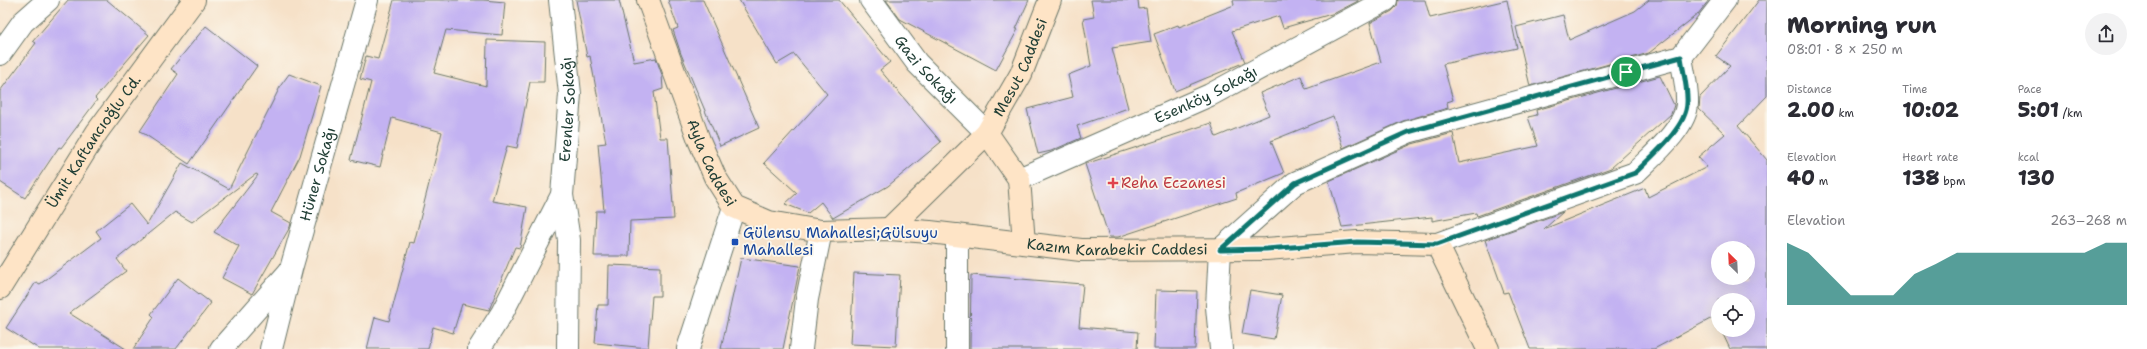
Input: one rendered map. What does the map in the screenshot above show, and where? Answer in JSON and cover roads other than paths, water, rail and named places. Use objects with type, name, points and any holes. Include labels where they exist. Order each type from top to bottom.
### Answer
[{"type":"street","points":[[0,54],[23,22],[48,0]]},
{"type":"street","name":"Ümit Kaftancıoğlu Cd.","points":[[0,288],[97,132],[194,0]]},
{"type":"street","name":"Hüner Sokağı","points":[[272,349],[291,269],[367,0]]},
{"type":"street","name":"Erenler Sokağı","points":[[560,0],[570,94],[562,195],[569,240],[568,349]]},
{"type":"street","name":"Ayla Caddesi","points":[[648,0],[699,140],[715,177],[734,207],[688,349]]},
{"type":"street","name":"Gazi Sokağı","points":[[871,0],[916,63],[987,133]]},
{"type":"street","name":"Mesut Caddesi","points":[[889,229],[987,133],[1021,74],[1050,0]]},
{"type":"street","name":"Esenköy Sokağı","points":[[1019,179],[1210,96],[1386,0]]},
{"type":"street","points":[[1221,349],[1218,307],[1220,250],[1295,183],[1408,132],[1681,57],[1725,0]]},
{"type":"street","points":[[1488,349],[1437,244],[1635,173],[1660,149],[1680,124],[1688,104],[1681,57]]},
{"type":"street","points":[[987,133],[1019,179],[1024,243]]},
{"type":"street","name":"Erenler Sokağı","points":[[479,349],[502,313],[562,195]]},
{"type":"street","name":"Kazım Karabekir Caddesi","points":[[734,207],[769,222],[821,230],[889,229],[958,235],[1081,250],[1266,249],[1357,242],[1437,244]]},
{"type":"street","points":[[801,349],[807,299],[821,230]]},
{"type":"street","points":[[957,349],[958,235]]},
{"type":"street","points":[[221,349],[291,269]]},
{"type":"place","name":"Reha Eczanesi","points":[[1113,183]]},
{"type":"place","name":"Gülensu Mahallesi;Gülsuyu Mahallesi","points":[[735,242]]}]
